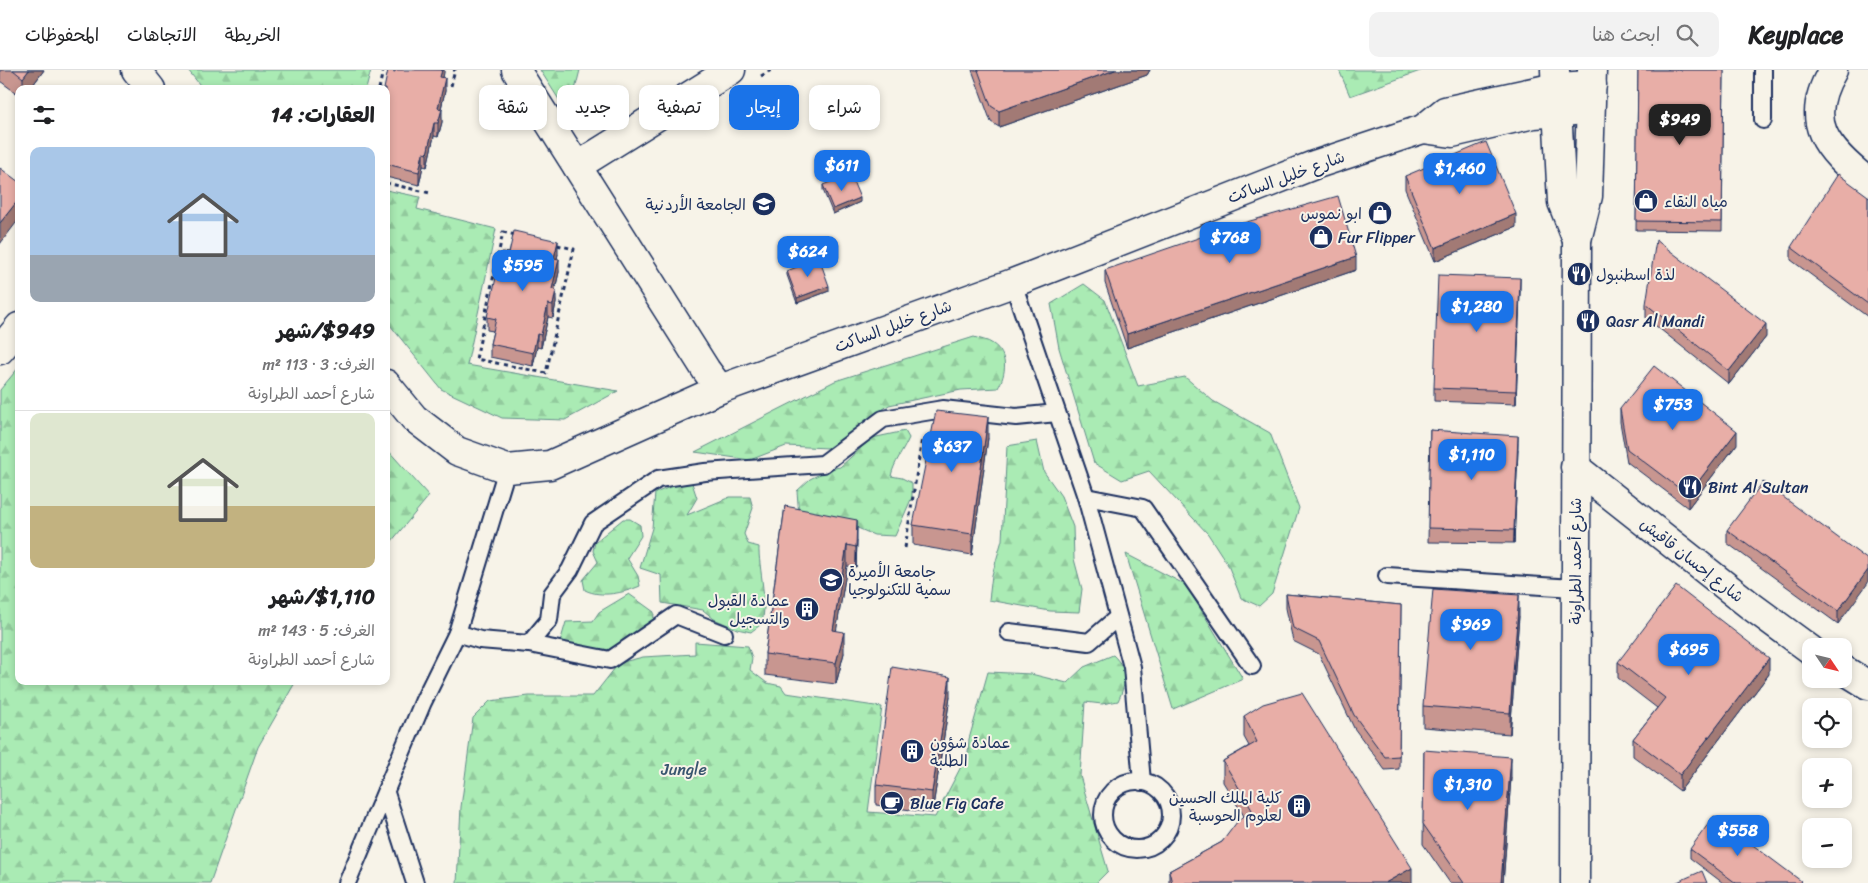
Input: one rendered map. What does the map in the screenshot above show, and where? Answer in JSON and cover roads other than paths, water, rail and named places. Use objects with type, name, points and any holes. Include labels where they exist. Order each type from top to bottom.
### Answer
[{"type":"street","points":[[136,70],[148,85]]},
{"type":"street","points":[[516,70],[706,370],[720,389]]},
{"type":"street","points":[[577,166],[730,70]]},
{"type":"street","points":[[1833,70],[1818,108],[1823,136],[1848,166],[1868,182]]},
{"type":"street","name":"شارع خليل الساكت","points":[[390,389],[414,418],[457,451],[508,469],[550,464],[720,389],[1013,283],[1314,165],[1423,129],[1444,111],[1556,90],[1592,88]]},
{"type":"street","name":"شارع أحمد الطراونة","points":[[1574,883],[1577,240],[1588,196],[1592,88]]},
{"type":"street","name":"شارع أحمد الطراونة","points":[[1556,90],[1562,202],[1577,240]]},
{"type":"street","points":[[0,350],[15,332]]},
{"type":"street","name":"شارع إحسان قاقيش","points":[[1575,467],[1751,606],[1802,643]]},
{"type":"street","points":[[1852,675],[1868,685]]},
{"type":"lane","points":[[1763,70],[1763,120]]},
{"type":"lane","points":[[1013,283],[1086,497],[1132,667],[1142,782]]},
{"type":"lane","points":[[529,644],[550,620],[552,594],[570,570],[593,522],[658,479],[704,472],[824,464],[884,419],[943,409],[1016,417],[1056,413]]},
{"type":"lane","points":[[347,883],[423,702],[457,633],[508,469]]},
{"type":"lane","points":[[1086,497],[1143,508],[1252,666]]},
{"type":"lane","points":[[1387,576],[1574,588]]},
{"type":"lane","points":[[457,633],[480,640],[529,644],[610,660],[676,615],[724,634]]},
{"type":"lane","points":[[1009,632],[1088,642],[1118,617]]},
{"type":"lane","points":[[1142,782],[1152,785],[1165,796],[1171,812],[1170,824],[1166,834],[1158,843],[1148,848],[1136,850],[1126,847],[1108,834],[1103,813],[1109,798],[1120,786],[1142,782]]},
{"type":"lane","points":[[386,793],[415,883]]},
{"type":"place","name":"مياه النقاء","points":[[1646,201]]},
{"type":"place","name":"الجامعة الأردنية","points":[[764,204]]},
{"type":"place","name":"ابو نموس","points":[[1380,213]]},
{"type":"place","name":"Fur Flipper","points":[[1321,237]]},
{"type":"place","name":"لذة اسطنبول","points":[[1579,274]]},
{"type":"place","name":"Qasr Al Mandi","points":[[1588,321]]},
{"type":"place","name":"Bint Al Sultan","points":[[1690,487]]},
{"type":"place","name":"جامعة الأميرة سمية للتكنولوجيا","points":[[831,580]]},
{"type":"place","name":"عمادة القبول والتسجيل","points":[[807,609]]},
{"type":"place","name":"عمادة شؤون الطلبة","points":[[912,751]]},
{"type":"place","name":"Blue Fig Cafe","points":[[892,803]]},
{"type":"place","name":"كلية الملك الحسين لعلوم الحوسبة","points":[[1299,806]]},
{"type":"park label","name":"Jungle","points":[[684,769]]}]
